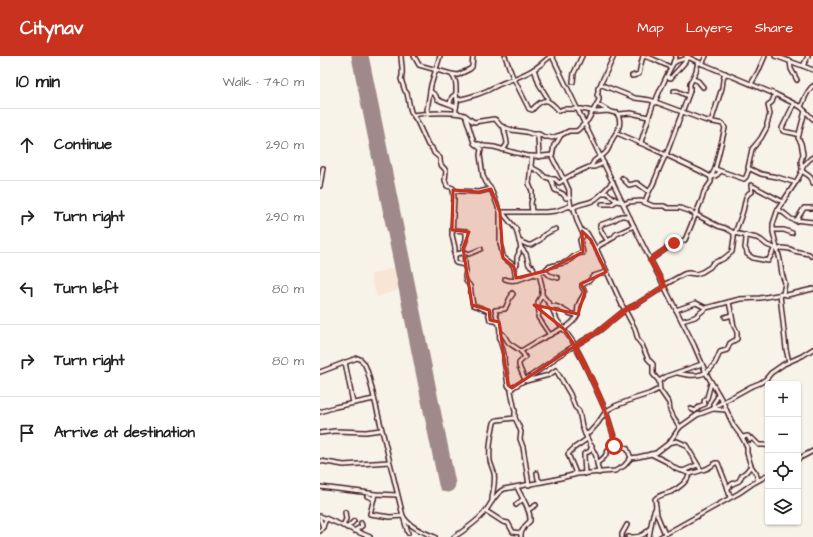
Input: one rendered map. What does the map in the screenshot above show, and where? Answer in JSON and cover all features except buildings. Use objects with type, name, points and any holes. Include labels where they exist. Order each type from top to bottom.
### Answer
[{"type":"street","points":[[401,56],[403,75],[401,79],[407,94],[410,108],[428,145],[440,158],[441,165],[446,171],[445,177],[447,186],[457,191],[479,192],[489,189]]},
{"type":"street","points":[[427,112],[430,91],[440,56]]},
{"type":"street","points":[[415,57],[419,65],[458,75],[472,67],[473,56]]},
{"type":"street","points":[[505,56],[512,75],[529,109],[532,110],[538,104],[544,100],[547,100]]},
{"type":"street","points":[[457,100],[487,92],[534,69],[552,56],[650,260],[694,345],[706,373],[723,402],[733,425],[747,447],[750,466],[756,473],[758,480]]},
{"type":"street","points":[[573,82],[574,73],[582,56]]},
{"type":"street","points":[[413,115],[427,112],[456,113],[466,115],[471,121],[474,122],[494,119],[501,126],[512,130],[552,138],[569,131],[576,131],[585,124],[597,104],[599,98],[597,96],[598,88],[614,56]]},
{"type":"street","points":[[632,76],[639,74],[644,56],[670,67]]},
{"type":"street","points":[[641,143],[654,102],[676,56]]},
{"type":"street","points":[[702,64],[706,56]]},
{"type":"street","points":[[751,84],[765,56]]},
{"type":"street","points":[[774,56],[813,70]]},
{"type":"street","points":[[793,56],[790,61],[791,70],[797,80]]},
{"type":"street","points":[[803,66],[807,56]]},
{"type":"street","points":[[673,63],[687,57],[775,94],[801,107],[813,119]]},
{"type":"street","points":[[667,77],[671,78],[685,63],[687,57]]},
{"type":"street","points":[[645,202],[648,191],[652,187],[666,155],[690,91],[690,84],[698,62]]},
{"type":"street","points":[[534,69],[547,100],[558,110],[587,109],[596,112],[609,111]]},
{"type":"street","points":[[711,122],[721,93],[725,73]]},
{"type":"street","points":[[451,74],[456,80],[457,86],[456,113]]},
{"type":"street","points":[[693,79],[698,81],[703,87]]},
{"type":"street","points":[[601,84],[635,98],[648,100],[711,122],[723,124],[726,128],[711,182],[704,192],[685,241],[676,242],[650,260]]},
{"type":"street","points":[[801,107],[809,89],[813,86]]},
{"type":"street","points":[[430,91],[440,101],[450,103],[456,107]]},
{"type":"street","points":[[674,91],[688,96]]},
{"type":"street","points":[[450,103],[452,97],[456,94]]},
{"type":"street","points":[[746,177],[749,169],[752,149],[756,142],[761,138],[767,126],[770,114],[768,106],[772,102],[775,94]]},
{"type":"street","points":[[597,104],[609,111],[624,114],[631,113],[649,117]]},
{"type":"street","points":[[794,104],[782,128],[783,131],[788,133],[793,132],[799,135]]},
{"type":"street","points":[[805,111],[798,138],[801,142],[803,154],[801,161],[802,170],[810,176],[813,183]]},
{"type":"street","points":[[591,166],[595,160],[606,152],[617,133],[620,122],[617,113]]},
{"type":"street","points":[[466,115],[475,144],[481,149],[480,155],[483,176],[501,212],[516,229],[521,248],[526,254],[529,264],[535,274]]},
{"type":"street","points":[[503,150],[507,144],[504,127]]},
{"type":"street","points":[[617,133],[641,143],[711,178]]},
{"type":"street","points":[[537,134],[539,156]]},
{"type":"street","points":[[505,279],[512,281],[539,274],[545,271],[549,266],[559,265],[570,260],[575,255],[583,253],[580,240],[583,236],[582,231],[569,198],[569,190],[552,155],[554,146],[558,142],[561,135]]},
{"type":"street","points":[[475,144],[494,147],[516,154],[519,153],[523,156],[552,155]]},
{"type":"street","points":[[660,153],[663,160]]},
{"type":"street","points":[[532,156],[529,184],[532,191],[532,199],[530,203],[532,212]]},
{"type":"street","points":[[788,362],[782,295],[784,282],[780,260],[776,249],[773,224],[778,209],[796,182],[804,165],[813,157]]},
{"type":"street","points":[[554,187],[556,184],[574,174],[591,166],[594,167],[604,163]]},
{"type":"street","points":[[531,167],[545,177],[555,179],[559,183]]},
{"type":"street","points":[[320,186],[323,168]]},
{"type":"street","points":[[715,169],[720,172],[744,179],[746,177]]},
{"type":"street","points":[[749,169],[765,176],[777,177],[796,182]]},
{"type":"street","points":[[530,174],[538,172]]},
{"type":"street","points":[[711,178],[720,172]]},
{"type":"street","points":[[746,177],[751,184],[783,202]]},
{"type":"street","points":[[622,178],[629,185],[637,184],[648,191]]},
{"type":"street","points":[[552,179],[556,191],[563,194],[566,198],[569,198]]},
{"type":"street","points":[[501,212],[546,212],[556,211],[569,206],[572,207],[594,200],[603,193],[609,184],[613,182]]},
{"type":"street","points":[[511,389],[553,365],[556,357],[599,331],[625,310],[684,274],[696,274],[702,272],[713,263],[722,260],[732,252],[735,233],[743,211],[746,197],[752,192],[751,184]]},
{"type":"street","points":[[453,190],[452,230],[455,263],[465,265]]},
{"type":"street","points":[[603,193],[607,193],[617,201],[623,203],[632,201],[645,202],[653,206],[680,208],[696,214],[712,224],[735,233],[757,238],[776,249],[790,249],[809,254],[811,256]]},
{"type":"street","points":[[602,204],[612,204],[621,198]]},
{"type":"street","points":[[796,221],[804,208],[813,208]]},
{"type":"street","points":[[778,209],[786,214],[790,219],[796,221],[813,222]]},
{"type":"street","points":[[501,212],[500,243],[503,256],[514,266],[517,279]]},
{"type":"street","points":[[608,241],[600,230],[600,225],[621,216],[631,218]]},
{"type":"street","points":[[597,250],[597,247],[613,238],[616,234],[634,226]]},
{"type":"street","points":[[519,241],[528,245],[540,240],[544,235],[556,229]]},
{"type":"street","points":[[452,230],[466,231],[466,240],[463,253],[466,271],[465,277],[470,288],[472,305],[487,309],[490,320],[498,322]]},
{"type":"street","points":[[773,230],[783,230],[792,233]]},
{"type":"street","points":[[582,231],[587,233],[597,250],[606,272],[635,329],[638,340],[642,345],[648,359],[653,364],[653,374],[659,381],[659,389],[669,403],[670,410],[680,427]]},
{"type":"street","points":[[745,235],[745,248],[747,254],[753,258],[768,261],[776,249]]},
{"type":"street","points":[[514,266],[517,264],[517,257],[521,248]]},
{"type":"street","points":[[454,254],[469,254],[481,249]]},
{"type":"street","points":[[545,271],[549,275],[558,278]]},
{"type":"street","points":[[522,351],[536,342],[569,326],[570,322],[574,320],[578,314],[578,306],[585,292],[582,285],[589,281],[593,276],[606,272]]},
{"type":"street","points":[[539,274],[542,283],[542,297],[538,302],[538,317],[550,335]]},
{"type":"street","points":[[682,321],[695,317],[706,308],[740,299],[787,295],[813,289]]},
{"type":"street","points":[[512,293],[513,294],[505,309],[495,310],[511,389],[515,418],[518,424],[520,439],[523,447],[529,485]]},
{"type":"street","points":[[542,297],[550,306],[587,368],[606,411],[616,444]]},
{"type":"street","points":[[678,373],[685,375],[698,375],[706,373],[714,366],[720,352],[727,350],[730,343],[737,338],[737,332],[729,302]]},
{"type":"street","points":[[676,310],[695,303],[706,308]]},
{"type":"street","points":[[550,306],[558,307],[570,314],[578,314]]},
{"type":"street","points":[[725,317],[732,315]]},
{"type":"street","points":[[500,332],[505,335],[507,341],[522,351],[525,358],[519,363],[518,366],[525,380]]},
{"type":"street","points":[[454,537],[480,517],[501,491],[508,488],[573,475],[618,470],[631,458],[638,458],[656,453],[669,443],[680,427],[697,415],[714,408],[750,387],[760,383],[784,364],[813,349]]},
{"type":"street","points":[[320,372],[356,358],[359,358],[367,369],[381,430],[408,533]]},
{"type":"street","points":[[345,362],[354,403]]},
{"type":"street","points":[[659,381],[667,376],[702,364]]},
{"type":"street","points":[[553,365],[570,394],[574,407],[578,411],[582,426],[596,456],[599,473]]},
{"type":"street","points":[[525,380],[526,382],[541,378],[556,370]]},
{"type":"street","points":[[691,409],[695,410],[704,404],[711,383]]},
{"type":"street","points":[[573,475],[575,471],[568,454],[598,423],[606,411],[659,389]]},
{"type":"street","points":[[714,408],[713,404],[718,394]]},
{"type":"street","points":[[320,412],[374,399]]},
{"type":"street","points":[[714,408],[726,410]]},
{"type":"street","points":[[492,501],[494,474],[490,460],[490,450],[494,423],[497,420],[515,418]]},
{"type":"street","points":[[320,433],[335,431],[366,432],[381,430]]},
{"type":"street","points":[[742,437],[748,436],[750,440],[752,438],[759,445],[765,445]]},
{"type":"street","points":[[669,443],[677,441],[686,445],[701,470]]},
{"type":"street","points":[[616,444],[627,448],[631,458]]},
{"type":"street","points":[[597,463],[608,449],[616,444]]},
{"type":"street","points":[[585,474],[584,454],[590,450],[592,446]]},
{"type":"street","points":[[801,457],[813,451]]},
{"type":"street","points":[[651,454],[667,462],[676,469],[690,474],[707,469],[715,463],[718,463],[730,497]]},
{"type":"street","points":[[320,461],[344,465],[389,462]]},
{"type":"street","points":[[683,471],[697,465]]},
{"type":"street","points":[[728,488],[732,484],[739,481],[750,466]]},
{"type":"street","points":[[537,473],[541,482]]},
{"type":"street","points":[[666,535],[657,515],[655,498],[671,492],[683,484],[688,479],[690,474]]},
{"type":"street","points":[[660,537],[666,535],[765,476]]},
{"type":"street","points":[[320,487],[375,494],[398,495]]},
{"type":"street","points":[[486,511],[508,523],[513,532],[521,535],[530,519],[530,516],[517,487]]},
{"type":"street","points":[[375,494],[371,515],[390,517],[403,516]]},
{"type":"street","points":[[367,496],[374,499]]},
{"type":"street","points":[[516,505],[523,499]]},
{"type":"street","points":[[528,510],[536,505]]},
{"type":"street","points":[[649,537],[652,514],[656,507]]},
{"type":"street","points":[[343,526],[346,518],[345,512]]},
{"type":"street","points":[[403,516],[411,525],[435,537]]},
{"type":"street","points":[[320,517],[370,537]]},
{"type":"street","points":[[320,517],[323,527]]},
{"type":"street","points":[[320,532],[326,519]]},
{"type":"street","points":[[347,528],[354,521]]},
{"type":"street","points":[[354,531],[362,526],[361,522]]},
{"type":"street","points":[[622,537],[626,525]]},
{"type":"street","points":[[628,537],[640,537],[644,535],[649,530],[651,525]]},
{"type":"highlighted area","points":[[491,189],[500,212],[503,258],[514,267],[516,278],[546,271],[583,252],[582,231],[591,240],[606,272],[581,284],[585,292],[578,314],[534,305],[564,329],[575,346],[512,388],[508,385],[499,322],[490,320],[489,310],[472,305],[463,248],[469,232],[452,230],[453,190],[479,192]]},
{"type":"shaded area","points":[[398,266],[403,288],[377,297],[370,275]]},
{"type":"runway","points":[[360,56],[447,484]]},
{"type":"route","points":[[614,446],[616,444],[606,411],[590,374],[575,346],[599,331],[625,310],[665,286],[650,260],[674,243]]}]
